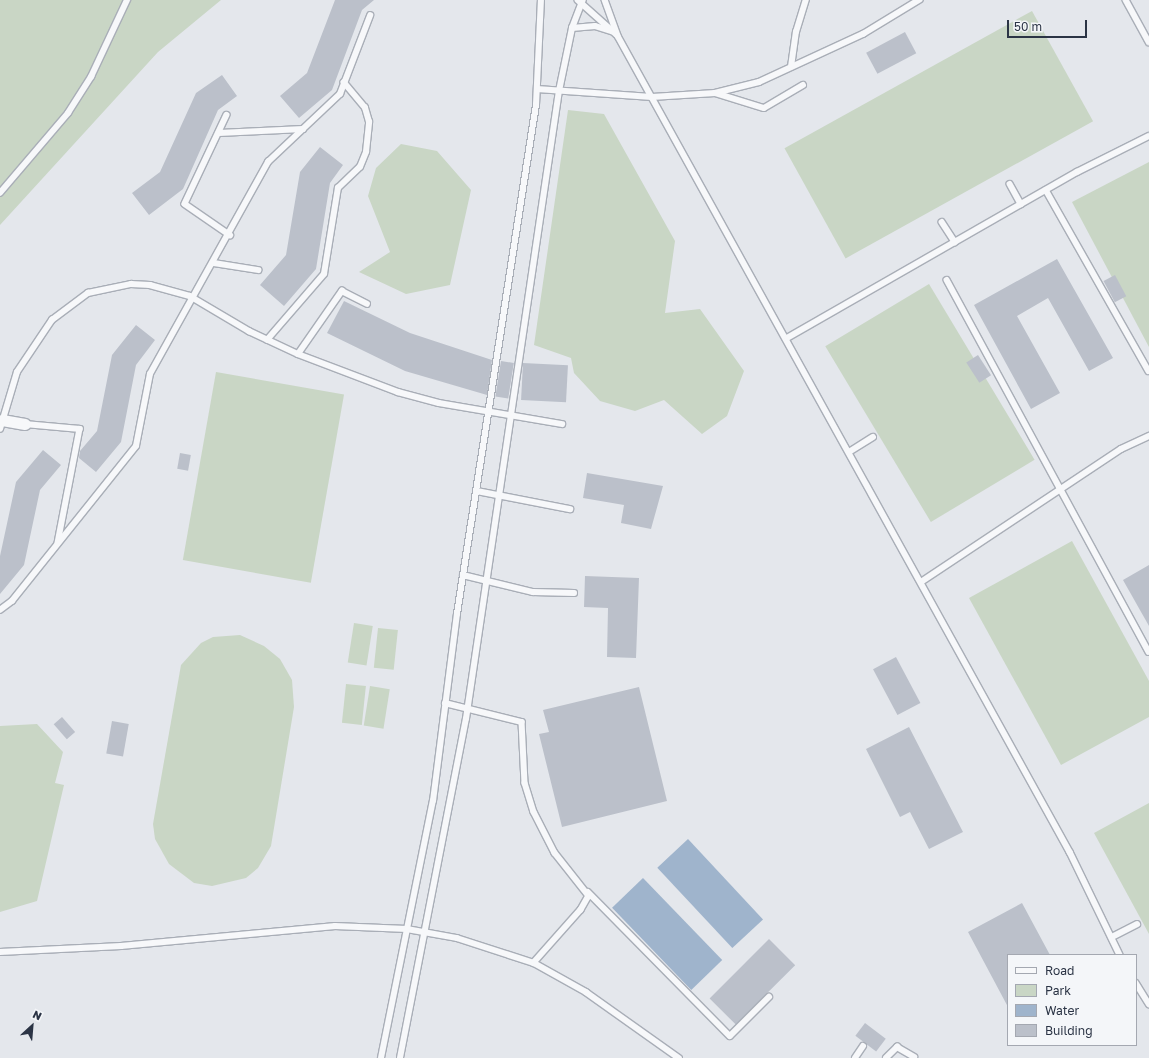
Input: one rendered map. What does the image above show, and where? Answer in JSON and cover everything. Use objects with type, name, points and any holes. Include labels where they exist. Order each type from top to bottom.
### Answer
[{"type":"street","points":[[1,424],[25,424]]},
{"type":"lane","points":[[0,193],[68,113],[91,77],[127,0]]},
{"type":"lane","points":[[381,1058],[433,801],[463,575],[537,89],[541,0]]},
{"type":"lane","points":[[605,0],[618,36],[787,338],[1070,852],[1120,954]]},
{"type":"lane","points":[[791,67],[796,32],[806,0]]},
{"type":"lane","points":[[537,89],[652,97],[715,93],[759,82],[863,34],[920,0]]},
{"type":"lane","points":[[1126,0],[1149,42]]},
{"type":"lane","points":[[400,1058],[468,708],[497,496],[511,413],[559,91],[572,28],[581,1],[618,36]]},
{"type":"lane","points":[[0,610],[12,601],[136,446],[150,374],[195,299],[268,162],[340,94],[370,16]]},
{"type":"lane","points":[[572,28],[595,26],[618,36]]},
{"type":"lane","points":[[267,340],[324,274],[338,188],[360,167],[366,152],[369,122],[365,108],[344,83]]},
{"type":"lane","points":[[715,93],[764,108],[803,85]]},
{"type":"lane","points":[[227,115],[184,204],[230,234]]},
{"type":"lane","points":[[219,133],[303,130]]},
{"type":"lane","points":[[787,338],[1046,190],[1149,136]]},
{"type":"lane","points":[[1010,184],[1021,204]]},
{"type":"lane","points":[[1046,190],[1149,371]]},
{"type":"lane","points":[[942,222],[955,242]]},
{"type":"lane","points":[[214,263],[258,270]]},
{"type":"lane","points":[[947,280],[1149,652]]},
{"type":"lane","points":[[1,424],[16,372],[28,351],[52,320],[88,293],[114,286],[150,285],[195,299],[267,340],[298,354],[398,392],[562,424]]},
{"type":"lane","points":[[298,354],[342,291],[367,304]]},
{"type":"lane","points":[[25,424],[80,429],[58,544]]},
{"type":"lane","points":[[921,582],[1121,449],[1149,436]]},
{"type":"lane","points":[[849,452],[873,437]]},
{"type":"lane","points":[[477,491],[570,509]]},
{"type":"lane","points":[[463,575],[533,592],[574,594]]},
{"type":"lane","points":[[446,703],[522,722],[525,783],[534,812],[555,853],[587,890],[730,1036],[769,996]]},
{"type":"lane","points":[[534,963],[587,904],[587,890]]},
{"type":"lane","points":[[1112,937],[1137,924]]},
{"type":"lane","points":[[0,952],[121,946],[335,926],[407,929],[457,938],[534,963],[586,992],[679,1058]]},
{"type":"lane","points":[[1137,985],[1149,1004]]},
{"type":"lane","points":[[855,1058],[863,1046]]},
{"type":"lane","points":[[886,1058],[897,1047],[914,1057]]},
{"type":"green space","points":[[0,0],[221,0],[158,52],[0,225]]},
{"type":"green space","points":[[1032,11],[1093,121],[846,258],[784,148]]},
{"type":"green space","points":[[568,110],[604,114],[675,241],[665,313],[700,309],[744,371],[727,416],[702,434],[664,400],[635,411],[600,401],[574,373],[571,358],[534,345]]},
{"type":"green space","points":[[401,144],[437,151],[471,190],[450,285],[406,294],[359,272],[390,252],[368,196],[376,168]]},
{"type":"green space","points":[[1149,162],[1149,347],[1072,202]]},
{"type":"green space","points":[[929,284],[1035,460],[931,522],[825,346]]},
{"type":"green space","points":[[216,372],[344,395],[311,583],[183,560]]},
{"type":"green space","points":[[1072,541],[1149,681],[1149,717],[1061,765],[969,598]]},
{"type":"green space","points":[[354,623],[373,626],[367,665],[348,663]]},
{"type":"green space","points":[[378,628],[398,630],[394,670],[374,668]]},
{"type":"green space","points":[[240,635],[264,646],[280,659],[292,680],[294,707],[271,846],[258,868],[246,878],[212,886],[194,883],[169,864],[155,839],[153,824],[181,665],[201,643],[213,637]]},
{"type":"green space","points":[[346,684],[366,686],[362,725],[342,723]]},
{"type":"green space","points":[[370,686],[390,689],[383,729],[364,726]]},
{"type":"green space","points":[[37,724],[63,752],[55,783],[64,785],[37,901],[0,912],[0,726]]},
{"type":"green space","points":[[1149,803],[1149,934],[1094,833]]},
{"type":"water","points":[[688,839],[763,919],[732,948],[657,868]]},
{"type":"water","points":[[643,878],[722,960],[691,990],[612,908]]},
{"type":"building","points":[[335,0],[374,0],[362,10],[332,90],[299,118],[280,96],[307,73]]},
{"type":"building","points":[[905,32],[916,53],[877,74],[866,53]]},
{"type":"building","points":[[222,75],[237,96],[218,110],[183,189],[149,215],[132,193],[160,172],[196,93]]},
{"type":"building","points":[[320,147],[343,165],[330,183],[316,269],[284,306],[260,285],[286,255],[300,172]]},
{"type":"building","points":[[1057,259],[1113,358],[1089,371],[1048,298],[1017,316],[1060,393],[1031,409],[974,305]]},
{"type":"building","points":[[1115,275],[1126,296],[1115,302],[1104,281]]},
{"type":"building","points":[[344,301],[410,333],[492,360],[487,395],[405,371],[327,333]]},
{"type":"building","points":[[136,325],[155,340],[136,365],[121,442],[96,472],[79,458],[80,451],[97,431],[112,355]]},
{"type":"building","points":[[978,355],[991,375],[979,383],[966,363]]},
{"type":"building","points":[[501,361],[514,363],[508,399],[495,397]]},
{"type":"building","points":[[523,363],[568,365],[566,402],[521,400]]},
{"type":"building","points":[[43,450],[61,465],[40,490],[24,565],[0,594],[0,556],[16,482]]},
{"type":"building","points":[[180,453],[191,455],[188,471],[177,469]]},
{"type":"building","points":[[587,473],[663,486],[651,529],[621,523],[624,505],[583,498]]},
{"type":"building","points":[[1149,565],[1149,626],[1123,580]]},
{"type":"building","points":[[585,576],[639,578],[636,658],[607,657],[608,608],[584,607]]},
{"type":"building","points":[[896,657],[920,703],[897,715],[873,669]]},
{"type":"building","points":[[639,687],[667,801],[562,827],[539,734],[549,732],[543,710]]},
{"type":"building","points":[[62,717],[75,732],[67,739],[54,724]]},
{"type":"building","points":[[112,721],[129,724],[123,756],[106,753]]},
{"type":"building","points":[[909,727],[963,832],[929,849],[910,812],[900,817],[866,749]]},
{"type":"building","points":[[1022,903],[1049,954],[1007,954],[1007,1005],[968,932]]},
{"type":"building","points":[[769,939],[795,965],[736,1025],[710,998]]},
{"type":"building","points":[[865,1023],[886,1039],[876,1051],[855,1036]]}]
